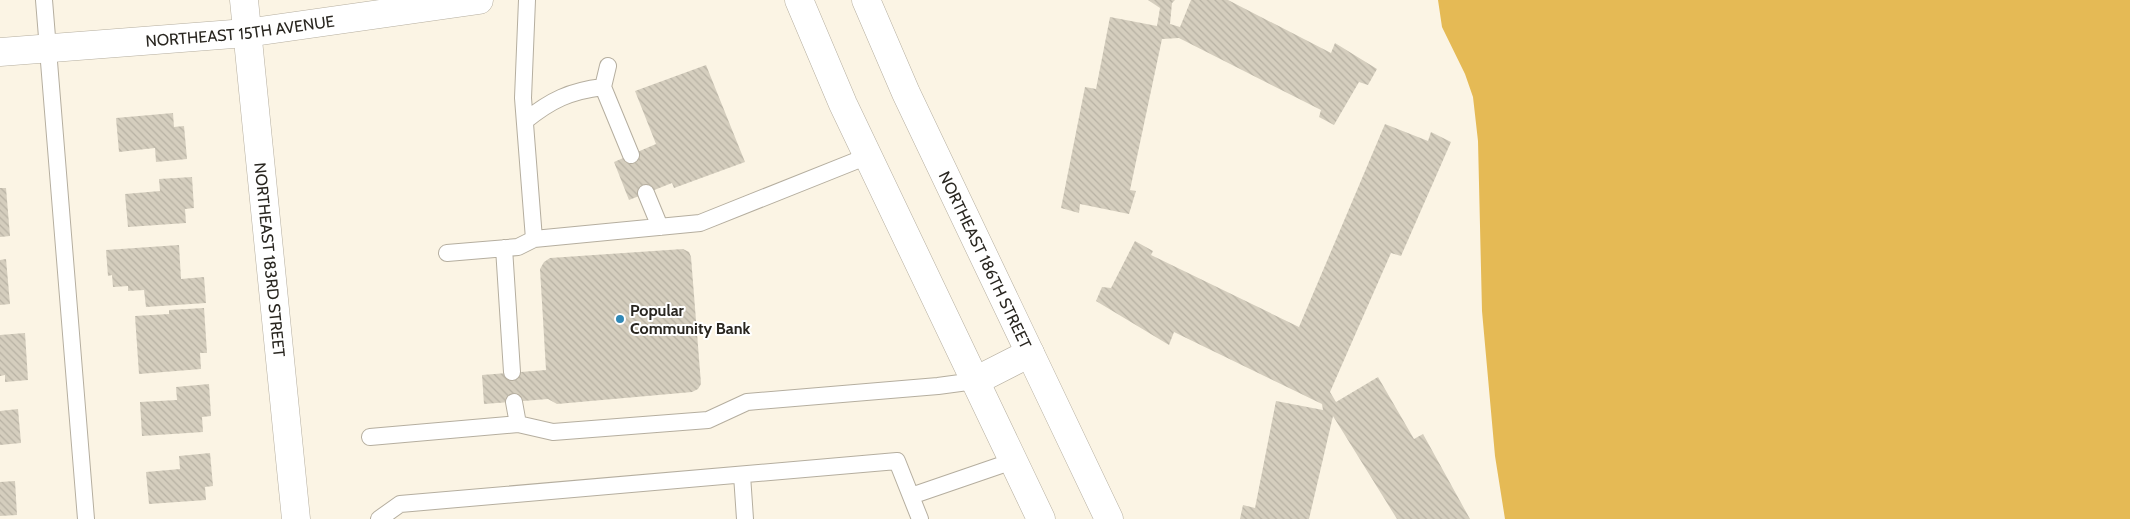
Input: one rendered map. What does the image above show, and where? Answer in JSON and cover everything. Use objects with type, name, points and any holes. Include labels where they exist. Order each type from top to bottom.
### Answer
[{"type":"main road","name":"NORTHEAST 183RD STREET","points":[[244,0],[296,519]]},
{"type":"main road","name":"NORTHEAST 15TH AVENUE","points":[[0,52],[246,33],[347,10],[480,0]]},
{"type":"main road","points":[[798,0],[868,156],[1041,519]]},
{"type":"main road","name":"NORTHEAST 186TH STREET","points":[[866,0],[906,93],[1109,519]]},
{"type":"main road","points":[[975,380],[1030,353]]},
{"type":"lane","points":[[44,0],[86,519]]},
{"type":"lane","points":[[526,0],[523,98],[534,239]]},
{"type":"lane","points":[[608,66],[603,87],[631,155]]},
{"type":"lane","points":[[525,121],[559,97],[582,89],[603,87]]},
{"type":"lane","points":[[447,254],[518,247],[534,239],[700,223],[868,156]]},
{"type":"lane","points":[[646,193],[660,227]]},
{"type":"lane","points":[[504,248],[512,372]]},
{"type":"lane","points":[[370,437],[518,424],[553,432],[708,420],[747,402],[938,386],[975,380]]},
{"type":"lane","points":[[514,402],[518,424]]},
{"type":"lane","points":[[379,519],[400,504],[897,461],[920,519]]},
{"type":"lane","points":[[910,496],[1013,462]]},
{"type":"lane","points":[[742,475],[745,519]]},
{"type":"shaded area","points":[[1438,0],[2130,0],[2130,519],[1505,519],[1495,456],[1482,311],[1478,141],[1473,97],[1465,74],[1442,27]]},
{"type":"building","points":[[1148,0],[1175,0],[1172,3],[1170,24],[1180,27],[1191,0],[1228,0],[1331,53],[1335,43],[1377,69],[1368,85],[1359,82],[1334,125],[1319,117],[1321,110],[1179,38],[1162,39],[1130,190],[1136,191],[1129,214],[1080,204],[1079,213],[1061,208],[1085,87],[1096,89],[1110,17],[1157,26],[1160,8]]},
{"type":"building","points":[[706,65],[745,162],[674,188],[672,183],[629,200],[614,162],[656,144],[635,91]]},
{"type":"building","points":[[173,113],[174,127],[184,126],[187,159],[156,162],[155,148],[119,152],[116,118]]},
{"type":"building","points":[[1385,124],[1428,141],[1431,132],[1451,142],[1401,256],[1391,253],[1330,392],[1336,402],[1378,377],[1414,439],[1423,434],[1470,519],[1397,519],[1333,416],[1309,519],[1240,519],[1243,505],[1255,508],[1276,401],[1323,410],[1322,404],[1174,332],[1169,345],[1096,301],[1102,287],[1111,288],[1135,241],[1153,251],[1151,255],[1299,327]]},
{"type":"building","points":[[192,177],[194,208],[185,209],[186,223],[128,227],[125,194],[160,191],[159,179]]},
{"type":"building","points":[[0,188],[6,188],[10,236],[0,237]]},
{"type":"building","points":[[179,245],[181,279],[204,277],[206,303],[146,307],[144,290],[128,291],[128,286],[113,287],[112,275],[108,276],[106,250]]},
{"type":"building","name":"Popular Community Bank","points":[[683,249],[689,252],[691,257],[701,384],[698,389],[692,392],[557,404],[548,399],[484,404],[482,375],[546,370],[540,269],[544,262],[550,258]]},
{"type":"building","points":[[6,259],[10,304],[0,305],[0,260]]},
{"type":"building","points":[[204,308],[207,353],[200,353],[201,369],[139,374],[135,316],[169,314],[169,310]]},
{"type":"building","points":[[25,333],[28,380],[5,382],[5,375],[0,376],[0,335]]},
{"type":"building","points":[[209,384],[211,416],[202,417],[203,432],[142,436],[140,402],[177,400],[176,387]]},
{"type":"building","points":[[18,409],[21,443],[0,445],[0,411]]},
{"type":"building","points":[[210,453],[213,486],[205,487],[206,500],[149,504],[146,472],[180,469],[179,456]]},
{"type":"building","points":[[15,481],[17,515],[0,516],[0,482]]},
{"type":"place","name":"Popular Community Bank","points":[[620,319]]}]
